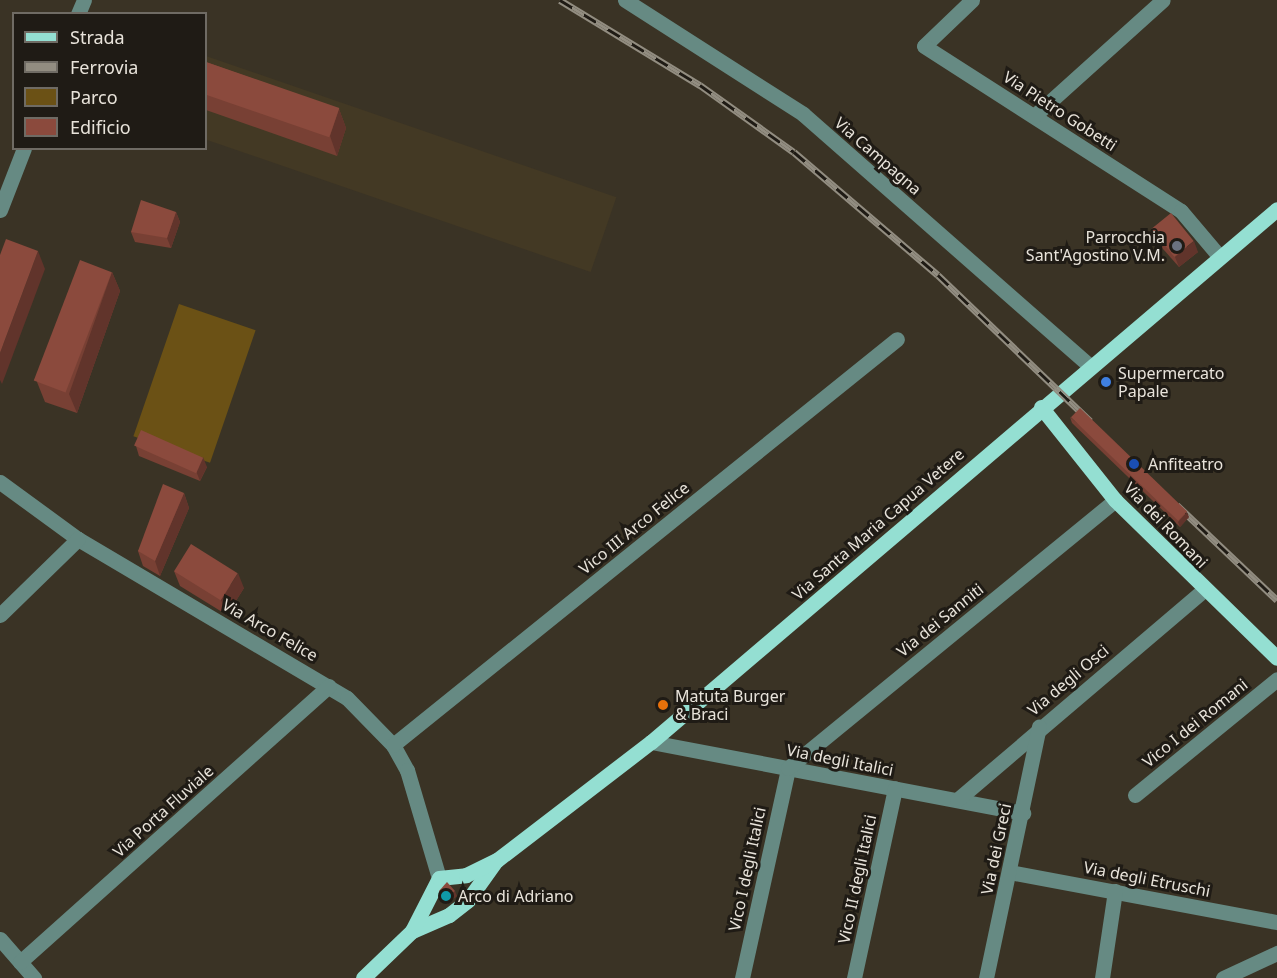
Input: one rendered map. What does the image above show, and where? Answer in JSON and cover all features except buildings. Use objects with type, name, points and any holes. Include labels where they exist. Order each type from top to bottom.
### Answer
[{"type":"main road","name":"Via Santa Maria Capua Vetere","points":[[497,860],[651,742],[1089,365],[1277,209]]},
{"type":"main road","name":"Via dei Romani","points":[[1041,407],[1115,500],[1204,590],[1277,658]]},
{"type":"main road","points":[[363,978],[411,931],[439,878],[466,875],[497,860]]},
{"type":"main road","points":[[411,931],[449,915],[468,900],[497,860]]},
{"type":"street","name":"Via Campagna","points":[[625,0],[803,114],[1089,365]]},
{"type":"street","name":"Via Pietro Gobetti","points":[[972,0],[924,46],[1181,211],[1219,256]]},
{"type":"street","points":[[1034,116],[1163,0]]},
{"type":"street","points":[[0,210],[23,150]]},
{"type":"street","name":"Vico III Arco Felice","points":[[393,745],[897,339]]},
{"type":"street","name":"Via Arco Felice","points":[[0,482],[78,539],[329,686],[393,745],[407,770],[439,878]]},
{"type":"street","name":"Via dei Sanniti","points":[[788,768],[1115,500]]},
{"type":"street","points":[[0,615],[78,539]]},
{"type":"street","name":"Via degli Osci","points":[[957,800],[1039,727],[1204,590]]},
{"type":"street","name":"Vico I dei Romani","points":[[1135,795],[1277,679]]},
{"type":"street","name":"Via Porta Fluviale","points":[[20,962],[329,686]]},
{"type":"street","name":"Via dei Greci","points":[[986,978],[1023,813],[1039,727]]},
{"type":"street","name":"Via degli Italici","points":[[651,742],[1023,813]]},
{"type":"street","name":"Vico I degli Italici","points":[[742,978],[788,768]]},
{"type":"street","name":"Vico II degli Italici","points":[[854,978],[895,788]]},
{"type":"street","name":"Via degli Etruschi","points":[[1009,872],[1277,922]]},
{"type":"street","points":[[1102,978],[1115,891]]},
{"type":"street","points":[[0,939],[34,978]]},
{"type":"street","points":[[1223,978],[1277,953]]},
{"type":"shaded area","points":[[207,56],[616,197],[591,272],[207,140]]},
{"type":"green space","points":[[179,304],[256,330],[210,463],[133,436]]},
{"type":"railway","points":[[560,0],[700,85],[794,152],[938,275],[1090,421]]},
{"type":"railway","points":[[1177,505],[1277,600]]},
{"type":"place","name":"Parrocchia Sant'Agostino V.M.","points":[[1177,246]]},
{"type":"place","name":"Supermercato Papale","points":[[1106,382]]},
{"type":"place","name":"Anfiteatro","points":[[1134,464]]},
{"type":"place","name":"Matuta Burger & Braci","points":[[663,705]]},
{"type":"place","name":"Arco di Adriano","points":[[446,896]]}]
